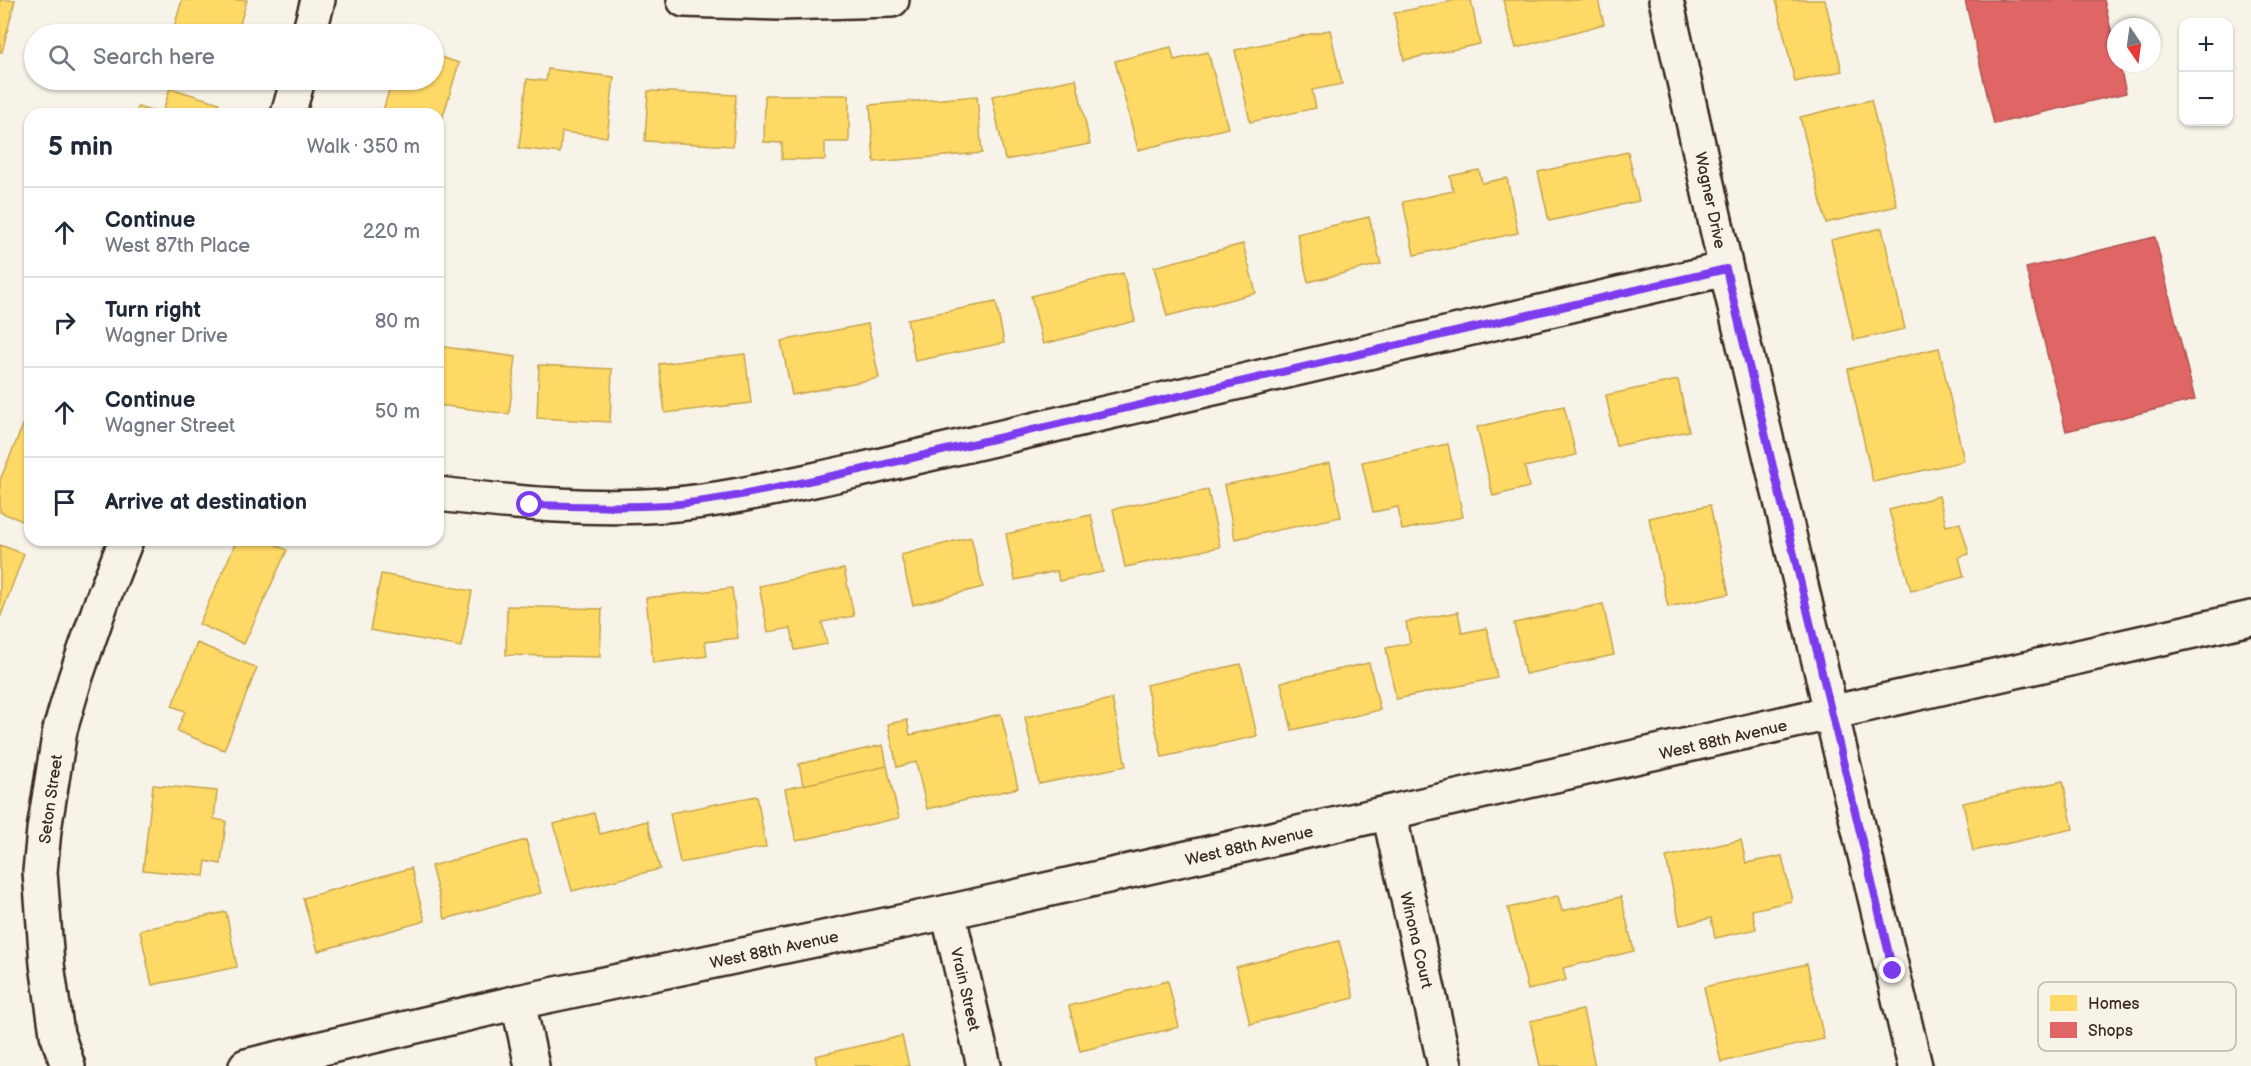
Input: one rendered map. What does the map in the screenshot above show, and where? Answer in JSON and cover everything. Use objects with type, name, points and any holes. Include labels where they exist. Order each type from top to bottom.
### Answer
[{"type":"street","points":[[312,24],[318,0]]},
{"type":"street","points":[[684,0],[780,3],[892,0]]},
{"type":"street","name":"Wagner Drive","points":[[1666,0],[1726,269],[1915,1066]]},
{"type":"street","points":[[290,108],[295,90]]},
{"type":"street","points":[[444,495],[530,505],[608,507],[668,505],[717,499],[883,465],[1726,269]]},
{"type":"street","name":"Seton Street","points":[[68,1066],[57,1034],[46,964],[40,872],[44,830],[60,730],[102,601],[124,546]]},
{"type":"street","name":"West 88th Avenue","points":[[246,1066],[518,1002],[948,912],[2251,618]]},
{"type":"street","name":"Winona Court","points":[[1389,813],[1445,1066]]},
{"type":"street","name":"Vrain Street","points":[[948,912],[984,1066]]},
{"type":"street","points":[[518,1002],[532,1066]]},
{"type":"building: Homes","points":[[0,0],[15,0],[2,52],[0,52]]},
{"type":"building: Homes","points":[[182,0],[247,0],[240,24],[175,24]]},
{"type":"building: Homes","points":[[1457,0],[1471,0],[1480,44],[1404,60],[1394,13]]},
{"type":"building: Homes","points":[[1503,0],[1598,0],[1604,24],[1516,48]]},
{"type":"building: Homes","points":[[1776,0],[1825,0],[1842,71],[1795,82]]},
{"type":"building: Homes","points":[[1330,30],[1342,84],[1312,90],[1316,108],[1250,122],[1235,50]]},
{"type":"building: Homes","points":[[1171,47],[1174,60],[1208,52],[1228,128],[1138,150],[1115,61]]},
{"type":"building: Homes","points":[[444,58],[459,63],[444,113],[444,108],[384,108],[389,90],[444,90]]},
{"type":"building: Homes","points":[[548,69],[614,77],[607,137],[562,132],[560,153],[519,148],[527,79],[546,81]]},
{"type":"building: Homes","points":[[1076,79],[1090,144],[1005,160],[992,96]]},
{"type":"building: Homes","points":[[169,90],[177,90],[219,103],[217,108],[164,108]]},
{"type":"building: Homes","points":[[648,91],[736,95],[733,146],[645,141]]},
{"type":"building: Homes","points":[[765,95],[849,95],[849,142],[825,142],[825,160],[782,159],[782,143],[764,142]]},
{"type":"building: Homes","points":[[977,96],[982,153],[874,162],[870,105]]},
{"type":"building: Homes","points":[[1871,100],[1897,206],[1826,223],[1800,117]]},
{"type":"building: Homes","points":[[1628,152],[1639,201],[1549,221],[1538,172]]},
{"type":"building: Homes","points":[[1479,170],[1482,183],[1507,178],[1518,233],[1414,255],[1403,202],[1453,191],[1450,176]]},
{"type":"building: Homes","points":[[1369,217],[1381,264],[1308,282],[1297,234]]},
{"type":"building: Homes","points":[[1882,228],[1905,329],[1854,340],[1831,240]]},
{"type":"building: Homes","points":[[1243,244],[1256,293],[1167,316],[1154,267]]},
{"type":"building: Homes","points":[[1123,273],[1135,321],[1043,344],[1031,296]]},
{"type":"building: Homes","points":[[996,302],[1004,343],[915,361],[907,319]]},
{"type":"building: Homes","points":[[868,324],[879,378],[792,395],[781,341]]},
{"type":"building: Homes","points":[[444,347],[516,357],[509,414],[444,406]]},
{"type":"building: Homes","points":[[1939,348],[1964,461],[1873,482],[1848,369]]},
{"type":"building: Homes","points":[[745,354],[751,403],[665,413],[659,364]]},
{"type":"building: Homes","points":[[539,365],[612,369],[610,422],[537,418]]},
{"type":"building: Homes","points":[[1678,380],[1689,431],[1616,446],[1606,395]]},
{"type":"building: Homes","points":[[1564,406],[1576,455],[1525,467],[1529,487],[1493,496],[1477,427]]},
{"type":"building: Homes","points":[[24,423],[24,522],[0,512],[0,480]]},
{"type":"building: Homes","points":[[1448,444],[1463,517],[1402,530],[1398,507],[1373,512],[1362,462]]},
{"type":"building: Homes","points":[[1330,463],[1341,517],[1235,539],[1224,485]]},
{"type":"building: Homes","points":[[1208,490],[1220,547],[1125,567],[1113,509]]},
{"type":"building: Homes","points":[[1939,496],[1946,526],[1960,523],[1969,554],[1959,557],[1964,577],[1911,591],[1889,510]]},
{"type":"building: Homes","points":[[1710,505],[1729,594],[1668,607],[1649,518]]},
{"type":"building: Homes","points":[[1091,515],[1103,572],[1059,581],[1057,571],[1015,580],[1006,534]]},
{"type":"building: Homes","points":[[971,537],[983,587],[913,605],[901,555]]},
{"type":"building: Homes","points":[[0,545],[24,554],[0,618]]},
{"type":"building: Homes","points":[[234,546],[278,546],[287,550],[244,644],[199,624]]},
{"type":"building: Homes","points":[[844,569],[854,616],[822,622],[827,644],[795,650],[791,628],[768,632],[759,586]]},
{"type":"building: Homes","points":[[381,574],[472,591],[461,647],[370,630]]},
{"type":"building: Homes","points":[[732,588],[738,638],[705,642],[707,656],[653,663],[646,598]]},
{"type":"building: Homes","points":[[1603,604],[1614,655],[1525,674],[1514,623]]},
{"type":"building: Homes","points":[[507,606],[602,609],[600,657],[506,655]]},
{"type":"building: Homes","points":[[1458,612],[1462,633],[1487,628],[1497,678],[1396,699],[1386,648],[1410,643],[1406,622]]},
{"type":"building: Homes","points":[[197,643],[257,668],[224,750],[177,731],[185,711],[172,706]]},
{"type":"building: Homes","points":[[1369,663],[1380,710],[1292,730],[1281,682]]},
{"type":"building: Homes","points":[[1241,664],[1257,736],[1162,757],[1146,685]]},
{"type":"building: Homes","points":[[1112,699],[1126,766],[1039,784],[1025,717]]},
{"type":"building: Homes","points":[[1001,714],[1018,788],[927,809],[916,762],[897,767],[888,724],[907,720],[910,735]]},
{"type":"building: Homes","points":[[883,745],[887,766],[803,785],[799,764]]},
{"type":"building: Homes","points":[[887,766],[899,818],[796,841],[785,789]]},
{"type":"building: Homes","points":[[2063,781],[2073,829],[1973,851],[1963,803]]},
{"type":"building: Homes","points":[[153,785],[217,791],[214,819],[226,821],[221,864],[206,861],[204,876],[143,870]]},
{"type":"building: Homes","points":[[757,796],[766,847],[680,863],[670,813]]},
{"type":"building: Homes","points":[[594,813],[600,834],[647,821],[660,869],[572,891],[554,824]]},
{"type":"building: Homes","points":[[526,840],[541,893],[445,919],[431,866]]},
{"type":"building: Homes","points":[[1741,840],[1746,863],[1782,856],[1792,901],[1752,910],[1756,929],[1715,938],[1711,918],[1680,925],[1666,857]]},
{"type":"building: Homes","points":[[411,868],[425,921],[318,951],[303,898]]},
{"type":"building: Homes","points":[[1558,896],[1562,911],[1621,897],[1634,951],[1563,968],[1566,980],[1528,990],[1508,908]]},
{"type":"building: Homes","points":[[226,912],[237,967],[152,985],[140,930]]},
{"type":"building: Homes","points":[[1339,941],[1354,998],[1250,1024],[1236,967]]},
{"type":"building: Homes","points":[[1807,964],[1824,1039],[1721,1062],[1704,987]]},
{"type":"building: Homes","points":[[1168,981],[1179,1027],[1080,1051],[1069,1006]]},
{"type":"building: Homes","points":[[1583,1010],[1595,1066],[1540,1066],[1530,1021]]},
{"type":"building: Homes","points":[[902,1036],[909,1066],[817,1066],[815,1056]]},
{"type":"building: Shops","points":[[1965,0],[2104,0],[2108,18],[2107,72],[2121,72],[2126,93],[1994,124]]},
{"type":"building: Shops","points":[[2155,237],[2195,400],[2066,431],[2026,268]]},
{"type":"route","points":[[530,505],[608,507],[668,505],[717,499],[860,470],[1726,269],[1893,971]]}]
